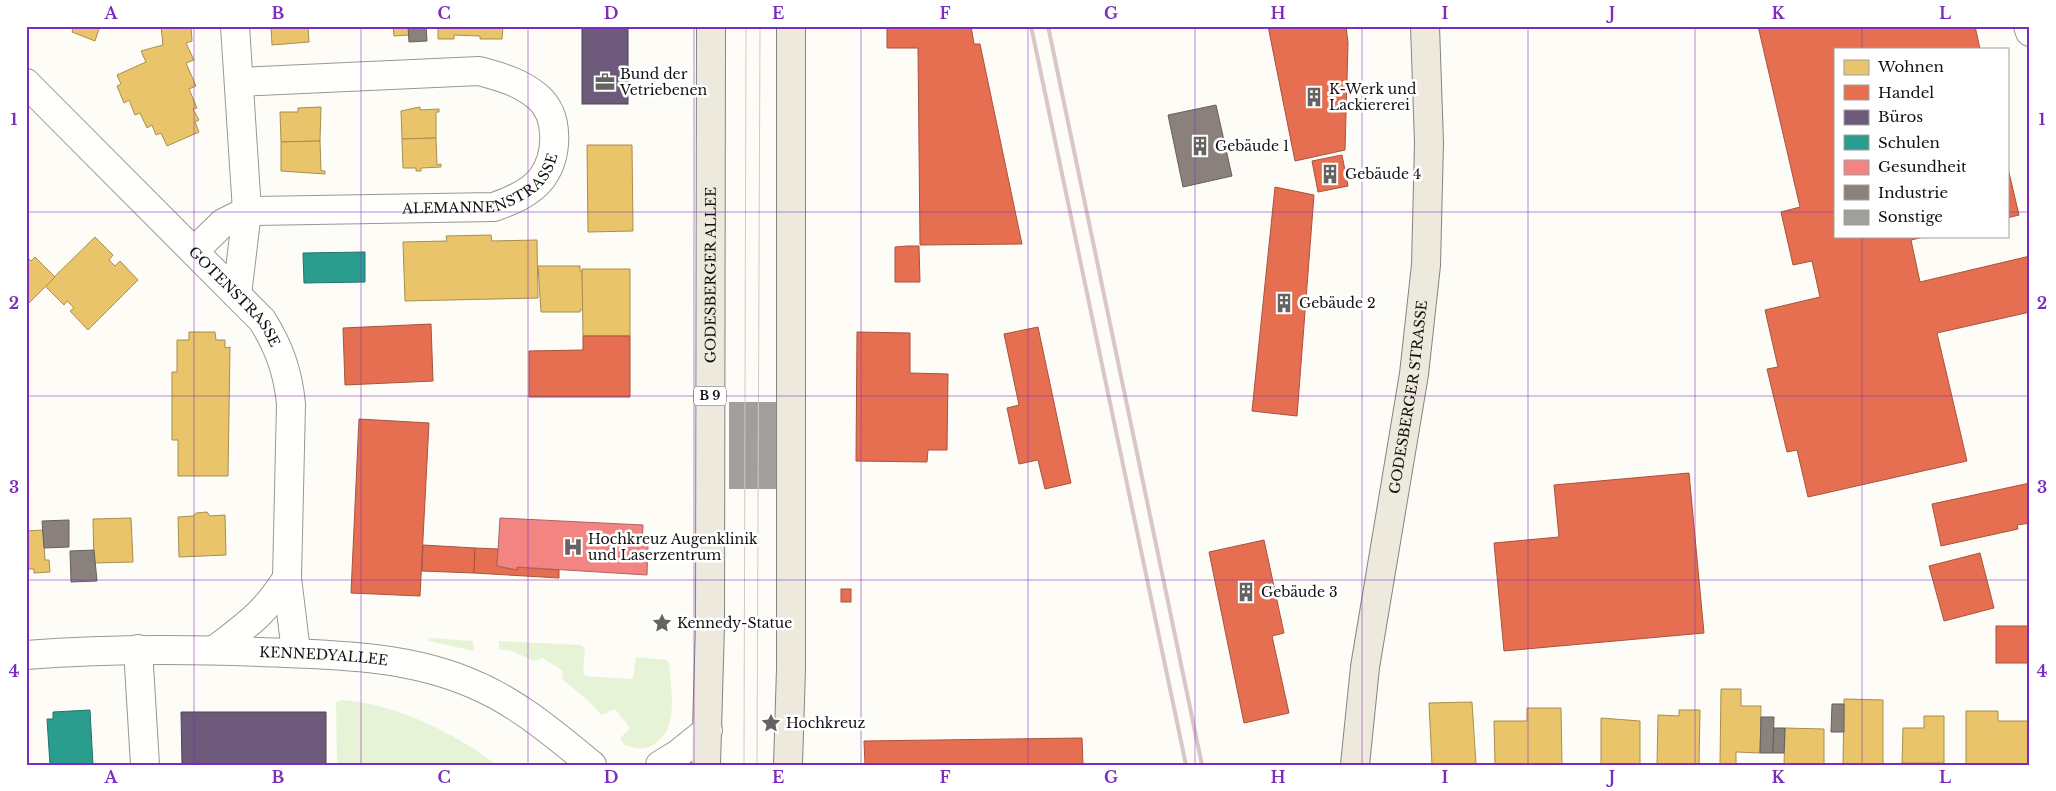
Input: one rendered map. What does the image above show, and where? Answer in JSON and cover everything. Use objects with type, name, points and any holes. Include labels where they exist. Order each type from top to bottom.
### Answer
[{"type":"main road","name":"GODESBERGER ALLEE","points":[[706,765],[708,730],[710,26]]},
{"type":"main road","points":[[788,765],[791,669],[791,26]]},
{"type":"main road","name":"GODESBERGER STRASSE","points":[[1355,765],[1365,668],[1414,374],[1426,265],[1429,143],[1425,26]]},
{"type":"street","points":[[236,26],[247,211],[237,295]]},
{"type":"street","points":[[2028,26],[2030,32]]},
{"type":"street","name":"ALEMANNENSTRASSE","points":[[240,82],[479,70],[515,81],[540,98],[553,120],[554,150],[542,178],[517,198],[494,206],[247,211]]},
{"type":"street","name":"GOTENSTRASSE","points":[[26,82],[262,320],[281,352],[289,382],[291,404],[287,578],[296,652]]},
{"type":"street","points":[[194,251],[223,223],[247,211]]},
{"type":"street","points":[[216,649],[257,618],[273,600],[287,578]]},
{"type":"street","points":[[138,648],[145,765]]},
{"type":"street","name":"KENNEDYALLEE","points":[[26,654],[138,648],[216,649],[356,656],[425,666],[474,684],[503,699],[535,720],[592,765]]},
{"type":"street","points":[[660,765],[678,754],[708,730]]},
{"type":"green space","points":[[429,638],[473,641],[474,651],[429,641]]},
{"type":"green space","points":[[499,641],[581,645],[585,648],[583,673],[586,676],[631,679],[633,677],[636,657],[667,660],[669,663],[672,709],[666,731],[660,740],[648,747],[638,748],[624,745],[620,738],[630,728],[615,709],[601,715],[590,702],[563,680],[562,670],[542,658],[534,661],[512,651],[499,649]]},
{"type":"green space","points":[[343,700],[384,708],[424,722],[462,742],[497,765],[337,765],[336,702]]},
{"type":"building: Wohnen","points":[[74,26],[100,26],[95,41],[72,32]]},
{"type":"building: Wohnen","points":[[161,26],[191,26],[192,41],[186,43],[194,60],[186,63],[196,86],[189,89],[197,108],[193,109],[199,120],[195,122],[199,132],[167,146],[161,133],[156,135],[152,125],[147,128],[140,113],[135,115],[129,100],[124,103],[117,86],[121,84],[117,75],[146,62],[141,51],[163,45]]},
{"type":"building: Wohnen","points":[[271,26],[308,26],[309,42],[272,45]]},
{"type":"building: Wohnen","points":[[393,26],[408,26],[409,35],[394,36]]},
{"type":"building: Wohnen","points":[[438,26],[503,26],[502,39],[480,39],[480,36],[454,35],[454,39],[438,39]]},
{"type":"building: Wohnen","points":[[321,107],[320,141],[281,142],[280,112],[298,112],[298,108]]},
{"type":"building: Wohnen","points":[[420,107],[420,110],[439,109],[439,112],[436,112],[436,138],[402,139],[401,111]]},
{"type":"building: Wohnen","points":[[436,138],[437,165],[441,164],[441,167],[421,168],[421,171],[416,171],[416,168],[403,168],[402,139]]},
{"type":"building: Wohnen","points":[[320,141],[321,171],[325,171],[325,174],[281,171],[281,142]]},
{"type":"building: Wohnen","points":[[587,145],[632,145],[633,231],[588,232]]},
{"type":"building: Wohnen","points":[[491,235],[492,241],[537,240],[538,298],[405,301],[403,242],[447,241],[446,236]]},
{"type":"building: Wohnen","points":[[95,237],[113,255],[109,260],[115,266],[120,261],[138,280],[88,330],[70,311],[74,308],[67,301],[64,305],[45,286]]},
{"type":"building: Wohnen","points":[[26,256],[31,261],[35,257],[55,277],[26,306]]},
{"type":"building: Wohnen","points":[[538,266],[580,266],[580,271],[582,271],[583,310],[580,310],[580,312],[541,312]]},
{"type":"building: Wohnen","points":[[582,269],[630,269],[630,336],[583,336]]},
{"type":"building: Wohnen","points":[[189,332],[215,332],[216,340],[225,340],[225,348],[230,347],[228,476],[178,476],[178,440],[172,440],[172,372],[177,372],[177,340],[189,340]]},
{"type":"building: Wohnen","points":[[207,512],[210,516],[225,515],[226,555],[179,557],[178,517],[193,516],[196,513]]},
{"type":"building: Wohnen","points":[[131,518],[133,562],[94,563],[93,519]]},
{"type":"building: Wohnen","points":[[43,530],[45,560],[49,560],[50,572],[34,573],[34,569],[26,569],[26,531]]},
{"type":"building: Wohnen","points":[[1721,689],[1741,689],[1741,706],[1761,706],[1760,753],[1736,752],[1736,764],[1720,764]]},
{"type":"building: Wohnen","points":[[1844,699],[1883,700],[1883,765],[1843,765]]},
{"type":"building: Wohnen","points":[[1472,702],[1476,764],[1432,765],[1429,703]]},
{"type":"building: Wohnen","points":[[1527,708],[1561,708],[1562,765],[1495,765],[1494,721],[1527,721]]},
{"type":"building: Wohnen","points":[[1679,710],[1700,710],[1699,765],[1657,765],[1658,715],[1679,716]]},
{"type":"building: Wohnen","points":[[1966,711],[1998,711],[1998,721],[2030,721],[2030,764],[1966,764]]},
{"type":"building: Wohnen","points":[[1924,716],[1944,716],[1944,763],[1902,763],[1903,728],[1924,728]]},
{"type":"building: Wohnen","points":[[1601,718],[1640,721],[1640,765],[1601,765]]},
{"type":"building: Wohnen","points":[[1785,728],[1824,729],[1824,765],[1784,765]]},
{"type":"building: Handel","points":[[887,26],[971,26],[974,44],[980,44],[1022,244],[920,245],[918,48],[887,48]]},
{"type":"building: Handel","name":"K-Werk und Lackiererei","points":[[1268,26],[1346,26],[1348,43],[1345,150],[1295,161]]},
{"type":"building: Handel","points":[[1758,26],[1975,26],[1980,48],[1834,48],[1834,238],[1920,238],[1911,240],[1920,282],[2030,256],[2030,312],[1937,333],[1967,461],[1808,497],[1797,450],[1787,452],[1767,369],[1778,367],[1765,310],[1820,297],[1812,261],[1793,265],[1781,212],[1800,207]]},
{"type":"building: Handel","name":"Gebäude 4","points":[[1342,155],[1348,186],[1318,192],[1312,161]]},
{"type":"building: Handel","points":[[2008,168],[2019,215],[2008,218]]},
{"type":"building: Handel","name":"Gebäude 2","points":[[1275,187],[1314,195],[1297,416],[1252,411]]},
{"type":"building: Handel","points":[[919,246],[920,282],[895,282],[895,247]]},
{"type":"building: Handel","points":[[431,324],[433,381],[345,385],[343,328]]},
{"type":"building: Handel","points":[[1038,327],[1071,483],[1045,489],[1038,460],[1019,464],[1007,408],[1019,405],[1004,334]]},
{"type":"building: Handel","points":[[857,332],[910,333],[910,373],[948,374],[947,450],[928,450],[927,462],[856,461]]},
{"type":"building: Handel","points":[[583,336],[630,336],[630,397],[529,397],[529,351],[583,350]]},
{"type":"building: Handel","points":[[359,419],[429,423],[420,596],[351,593]]},
{"type":"building: Handel","points":[[1689,473],[1704,633],[1504,651],[1494,543],[1559,537],[1554,485]]},
{"type":"building: Handel","points":[[2030,483],[2030,523],[2017,525],[2018,529],[1941,546],[1932,504]]},
{"type":"building: Handel","name":"Gebäude 3","points":[[1264,540],[1284,633],[1272,636],[1289,713],[1244,723],[1209,552]]},
{"type":"building: Handel","points":[[423,545],[475,548],[474,573],[422,571]]},
{"type":"building: Handel","points":[[475,548],[498,549],[497,566],[517,570],[517,567],[559,570],[559,578],[474,573]]},
{"type":"building: Handel","points":[[1980,553],[1994,608],[1944,621],[1929,566]]},
{"type":"building: Handel","points":[[841,589],[851,589],[851,602],[841,602]]},
{"type":"building: Handel","points":[[1996,626],[2030,626],[2030,663],[1996,663]]},
{"type":"building: Handel","points":[[1082,738],[1083,765],[865,765],[864,741]]},
{"type":"building: Büros","name":"Bund der Vetriebenen","points":[[582,26],[628,26],[628,104],[582,104]]},
{"type":"building: Büros","points":[[181,712],[326,712],[326,765],[182,764]]},
{"type":"building: Schulen","points":[[365,252],[365,282],[304,283],[303,253]]},
{"type":"building: Schulen","points":[[90,710],[93,765],[50,765],[47,719],[53,719],[53,712]]},
{"type":"building: Gesundheit","name":"Hochkreuz Augenklinik und Laserzentrum","points":[[500,518],[643,525],[642,545],[648,545],[647,575],[517,567],[517,570],[497,566]]},
{"type":"building: Industrie","points":[[408,26],[426,26],[427,41],[409,42]]},
{"type":"building: Industrie","name":"Gebäude 1","points":[[1216,105],[1232,176],[1183,187],[1168,115]]},
{"type":"building: Industrie","points":[[69,520],[69,547],[44,548],[42,521]]},
{"type":"building: Industrie","points":[[94,550],[97,581],[71,582],[70,551]]},
{"type":"building: Industrie","points":[[1832,704],[1844,704],[1844,732],[1831,732]]},
{"type":"building: Industrie","points":[[1761,717],[1774,717],[1773,753],[1760,753]]},
{"type":"building: Industrie","points":[[1774,728],[1785,728],[1784,753],[1773,753]]},
{"type":"building: Sonstige","points":[[729,402],[776,402],[776,489],[729,489]]},
{"type":"tram line","points":[[744,765],[746,26]]},
{"type":"tram line","points":[[757,765],[760,26]]},
{"type":"railway","points":[[1031,26],[1186,765]]},
{"type":"railway","points":[[1048,26],[1202,765]]},
{"type":"place","name":"Bund der Vetriebenen","points":[[605,82]]},
{"type":"place","name":"K-Werk und Lackiererei","points":[[1314,97]]},
{"type":"place","name":"Gebäude 1","points":[[1200,146]]},
{"type":"place","name":"Gebäude 4","points":[[1330,174]]},
{"type":"place","name":"Gebäude 2","points":[[1284,303]]},
{"type":"place","name":"Hochkreuz Augenklinik und Laserzentrum","points":[[573,547]]},
{"type":"place","name":"Gebäude 3","points":[[1246,592]]},
{"type":"place","name":"Kennedy-Statue","points":[[662,623]]},
{"type":"place","name":"Hochkreuz","points":[[771,723]]}]
